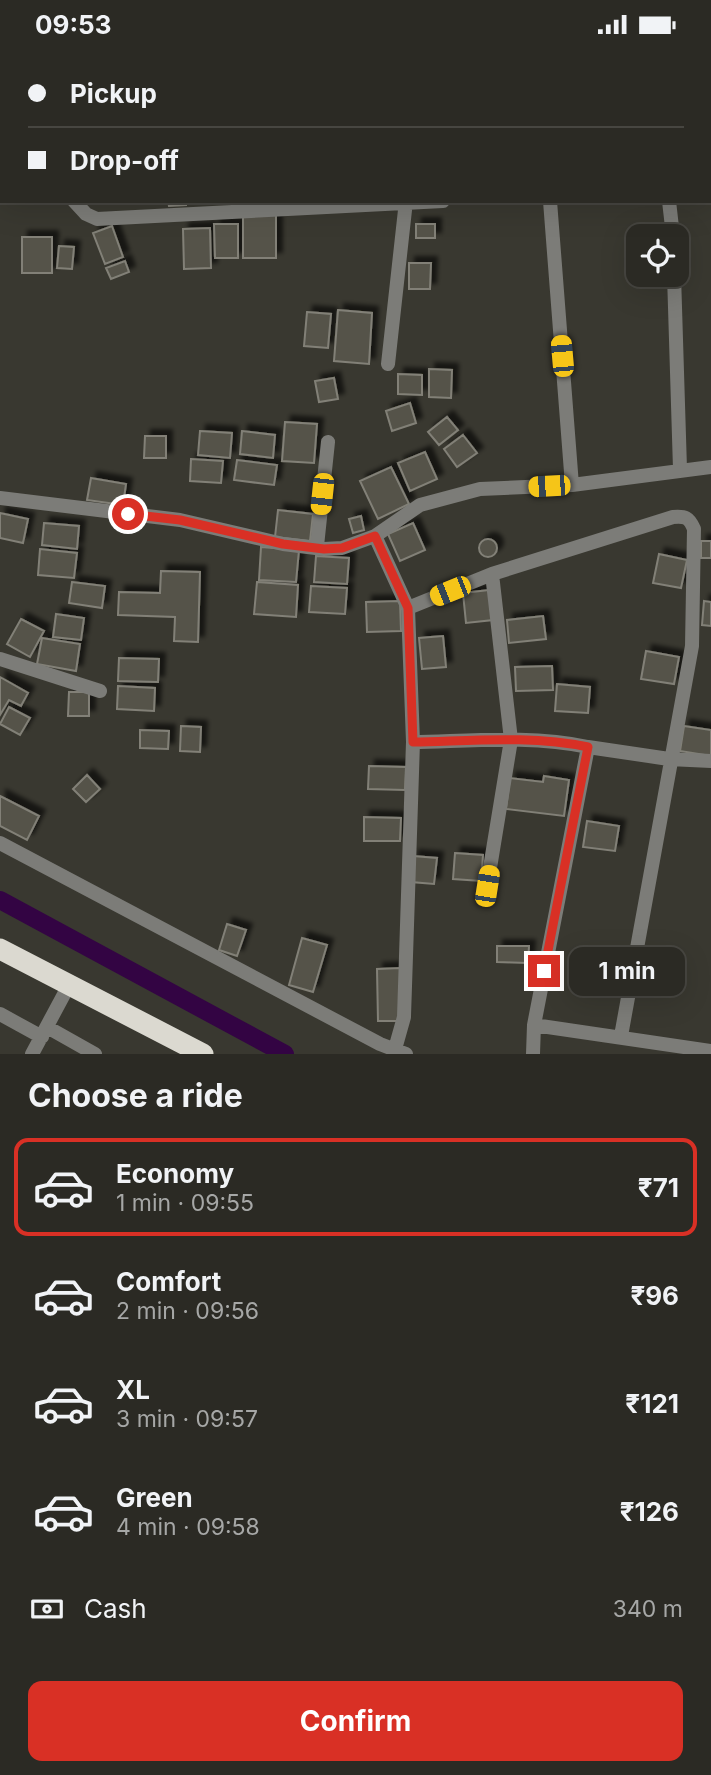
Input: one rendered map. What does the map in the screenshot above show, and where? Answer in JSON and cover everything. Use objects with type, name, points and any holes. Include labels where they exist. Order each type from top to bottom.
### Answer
[{"type":"highway","points":[[0,949],[65,993],[203,1054]]},
{"type":"street","points":[[76,203],[86,214],[97,219],[406,203],[388,364]]},
{"type":"street","points":[[550,203],[572,485]]},
{"type":"street","points":[[670,203],[673,224]]},
{"type":"street","points":[[674,287],[680,469]]},
{"type":"street","points":[[317,546],[328,442]]},
{"type":"street","points":[[0,498],[180,520],[283,544],[342,548],[375,536],[420,505],[469,492],[572,485],[711,467]]},
{"type":"street","points":[[408,608],[492,574],[673,517],[686,516],[691,520],[694,529],[692,646],[669,759],[621,1036]]},
{"type":"street","points":[[0,843],[379,1048],[400,1051],[404,1017],[413,742],[408,608],[375,536]]},
{"type":"street","points":[[487,886],[511,740],[492,574]]},
{"type":"street","points":[[0,659],[100,691]]},
{"type":"street","points":[[413,742],[511,740],[567,743],[669,759],[711,761]]},
{"type":"street","points":[[533,1054],[534,1025],[588,747]]},
{"type":"street","points":[[32,1054],[65,993]]},
{"type":"street","points":[[0,1014],[47,1027],[95,1054]]},
{"type":"street","points":[[534,1025],[711,1051]]},
{"type":"building","points":[[168,203],[186,203],[186,205],[169,206]]},
{"type":"building","points":[[243,215],[276,215],[276,258],[243,258]]},
{"type":"building","points":[[214,224],[238,224],[238,258],[215,258]]},
{"type":"building","points":[[416,224],[435,224],[435,238],[416,238]]},
{"type":"building","points":[[112,226],[123,257],[105,264],[93,233]]},
{"type":"building","points":[[210,228],[211,268],[184,269],[183,229]]},
{"type":"building","points":[[22,237],[52,237],[52,273],[22,273]]},
{"type":"building","points":[[59,246],[74,247],[72,269],[57,268]]},
{"type":"building","points":[[125,261],[129,272],[111,279],[106,268]]},
{"type":"building","points":[[409,263],[431,263],[430,289],[409,289]]},
{"type":"building","points":[[338,310],[372,313],[369,364],[334,361]]},
{"type":"building","points":[[307,312],[331,314],[328,348],[304,346]]},
{"type":"building","points":[[429,369],[452,370],[451,398],[429,397]]},
{"type":"building","points":[[398,374],[422,375],[422,395],[398,394]]},
{"type":"building","points":[[334,378],[338,399],[319,402],[315,381]]},
{"type":"building","points":[[410,403],[416,423],[392,431],[386,411]]},
{"type":"building","points":[[447,417],[458,430],[439,445],[428,432]]},
{"type":"building","points":[[285,422],[317,424],[314,463],[282,461]]},
{"type":"building","points":[[200,431],[232,433],[230,458],[198,455]]},
{"type":"building","points":[[242,431],[275,435],[273,458],[240,454]]},
{"type":"building","points":[[463,435],[477,453],[457,467],[444,449]]},
{"type":"building","points":[[145,436],[166,436],[166,458],[144,458]]},
{"type":"building","points":[[425,452],[437,479],[410,491],[398,463]]},
{"type":"building","points":[[191,459],[223,461],[221,483],[190,481]]},
{"type":"building","points":[[237,460],[277,465],[274,485],[234,480]]},
{"type":"building","points":[[391,467],[409,504],[378,519],[360,481]]},
{"type":"building","points":[[91,478],[126,484],[123,505],[87,500]]},
{"type":"building","points":[[278,510],[313,514],[310,541],[275,537]]},
{"type":"building","points":[[0,513],[28,519],[23,543],[0,538]]},
{"type":"building","points":[[361,516],[364,530],[353,533],[349,519]]},
{"type":"building","points":[[44,523],[79,526],[77,549],[42,545]]},
{"type":"building","points":[[413,523],[425,550],[400,561],[388,534]]},
{"type":"building","points":[[488,539],[494,542],[497,548],[494,554],[488,557],[482,554],[479,548],[482,542]]},
{"type":"building","points":[[701,541],[711,541],[711,558],[701,558]]},
{"type":"building","points":[[261,547],[299,550],[296,582],[259,580]]},
{"type":"building","points":[[40,549],[77,553],[74,578],[38,575]]},
{"type":"building","points":[[659,554],[687,560],[681,588],[653,583]]},
{"type":"building","points":[[316,556],[349,558],[347,584],[314,582]]},
{"type":"building","points":[[161,571],[200,572],[198,642],[174,641],[175,617],[118,615],[119,592],[160,593]]},
{"type":"building","points":[[72,582],[105,586],[102,608],[69,603]]},
{"type":"building","points":[[257,582],[298,585],[296,617],[254,614]]},
{"type":"building","points":[[311,586],[347,588],[345,614],[309,612]]},
{"type":"building","points":[[489,590],[493,620],[466,623],[463,593]]},
{"type":"building","points":[[400,601],[401,631],[367,632],[366,602]]},
{"type":"building","points":[[704,601],[711,602],[711,626],[702,625]]},
{"type":"building","points":[[56,614],[84,618],[81,640],[53,637]]},
{"type":"building","points":[[543,616],[546,639],[509,643],[507,620]]},
{"type":"building","points":[[21,619],[44,631],[30,657],[7,644]]},
{"type":"building","points":[[443,636],[446,667],[422,669],[419,638]]},
{"type":"building","points":[[42,638],[80,644],[76,671],[37,664]]},
{"type":"building","points":[[646,651],[679,657],[674,684],[641,679]]},
{"type":"building","points":[[119,658],[159,659],[158,682],[118,681]]},
{"type":"building","points":[[552,666],[553,690],[516,691],[515,667]]},
{"type":"building","points":[[0,677],[28,693],[21,706],[9,700],[0,715]]},
{"type":"building","points":[[557,684],[590,687],[588,713],[555,711]]},
{"type":"building","points":[[118,686],[155,688],[154,711],[117,709]]},
{"type":"building","points":[[69,692],[89,692],[89,716],[68,716]]},
{"type":"building","points":[[9,707],[30,718],[20,735],[0,724]]},
{"type":"building","points":[[181,726],[201,727],[200,752],[180,751]]},
{"type":"building","points":[[684,726],[711,730],[711,756],[680,751]]},
{"type":"building","points":[[140,730],[169,731],[168,749],[140,748]]},
{"type":"building","points":[[369,766],[406,767],[405,790],[368,789]]},
{"type":"building","points":[[87,775],[100,789],[86,802],[73,789]]},
{"type":"building","points":[[544,776],[569,780],[564,816],[506,809],[510,778],[543,782]]},
{"type":"building","points":[[0,796],[39,816],[27,840],[0,826]]},
{"type":"building","points":[[364,817],[401,818],[400,841],[364,841]]},
{"type":"building","points":[[587,821],[619,826],[615,851],[583,847]]},
{"type":"building","points":[[455,853],[483,855],[481,881],[453,879]]},
{"type":"building","points":[[413,856],[437,858],[434,884],[411,882]]},
{"type":"building","points":[[227,924],[246,930],[237,956],[219,950]]},
{"type":"building","points":[[302,938],[327,945],[313,992],[289,985]]},
{"type":"building","points":[[497,946],[529,946],[528,963],[497,962]]},
{"type":"building","points":[[401,968],[402,1021],[378,1021],[377,969]]},
{"type":"waterway","points":[[0,900],[285,1054]]},
{"type":"route","points":[[128,514],[180,520],[283,544],[317,546],[324,549],[342,548],[375,536],[398,579],[408,608],[413,742],[511,740],[588,747],[544,971]]}]
